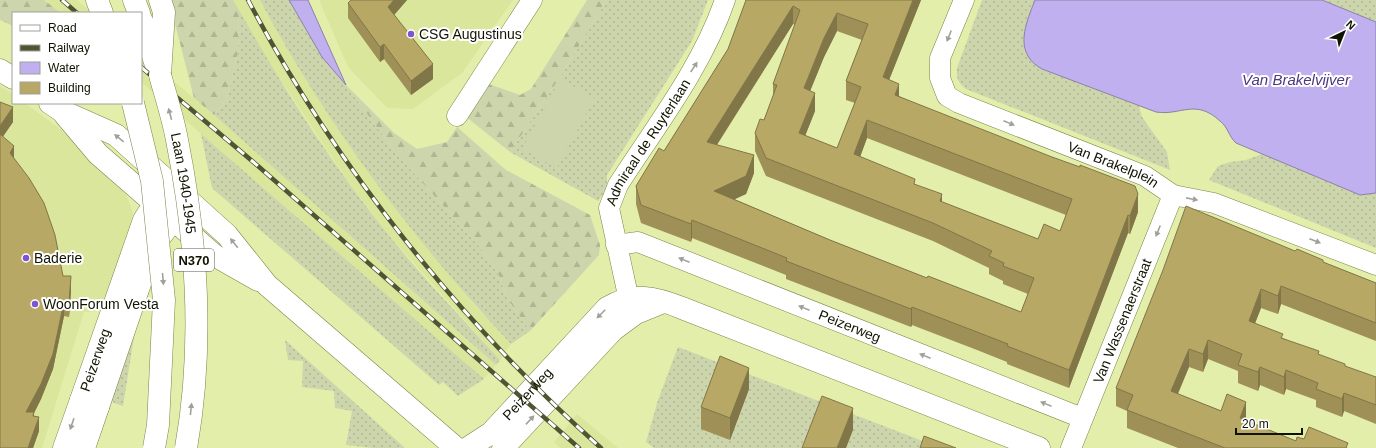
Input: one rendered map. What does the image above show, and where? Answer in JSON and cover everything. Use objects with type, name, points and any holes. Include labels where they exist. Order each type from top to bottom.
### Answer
[{"type":"main road","points":[[134,0],[139,12]]},
{"type":"main road","name":"N370","points":[[160,0],[164,12],[160,75]]},
{"type":"main road","name":"Laan 1940-1945","points":[[142,22],[160,75],[177,139],[187,196],[194,257],[196,336],[195,369],[186,448]]},
{"type":"main road","points":[[0,70],[12,77]]},
{"type":"main road","name":"N370","points":[[133,104],[152,181],[164,300],[158,425],[154,448]]},
{"type":"main road","points":[[56,107],[116,135],[227,235],[267,284],[456,448]]},
{"type":"main road","points":[[56,107],[98,154],[214,255],[267,284]]},
{"type":"main road","name":"Laan 1940-1945","points":[[155,203],[180,192]]},
{"type":"main road","name":"Laan 1940-1945","points":[[173,220],[180,192]]},
{"type":"main road","name":"Peizerweg","points":[[89,404],[141,228],[155,203]]},
{"type":"main road","name":"Peizerweg","points":[[89,404],[149,257],[156,242],[173,220]]},
{"type":"main road","name":"Peizerweg","points":[[468,448],[491,433],[607,308],[630,307],[663,302],[682,308],[1040,448]]},
{"type":"main road","name":"Peizerweg","points":[[503,448],[613,330],[630,307]]},
{"type":"main road","points":[[64,448],[89,404]]},
{"type":"main road","points":[[84,448],[89,404]]},
{"type":"street","points":[[457,116],[532,0]]},
{"type":"street","name":"Admiraal de Ruyterlaan","points":[[630,307],[608,208],[618,185],[702,55],[716,25],[725,0]]},
{"type":"street","name":"Van Brakelplein","points":[[964,0],[940,58],[940,78],[947,96],[959,103],[1145,176],[1173,195],[1214,203],[1376,264]]},
{"type":"street","name":"Van Wassenaerstraat","points":[[1071,448],[1173,195]]},
{"type":"street","name":"Peizerweg","points":[[616,245],[638,242],[1082,418]]},
{"type":"shaded area","points":[[45,0],[77,0],[91,12],[60,12]]},
{"type":"shaded area","points":[[233,0],[260,0],[337,127],[379,185],[414,232],[476,307],[511,344],[500,360],[387,233],[347,180],[266,58]]},
{"type":"shaded area","name":"CSG Augustinus","points":[[319,0],[513,0],[462,73],[413,109],[387,108],[348,67]]},
{"type":"shaded area","points":[[142,55],[214,115],[496,365],[484,379],[142,83]]},
{"type":"shaded area","points":[[0,86],[12,93],[12,104],[26,104],[63,131],[126,194],[132,210],[133,219],[130,235],[100,311],[84,312],[42,448],[0,448]]},
{"type":"shaded area","points":[[577,414],[618,448],[560,448],[554,442]]},
{"type":"green space","points":[[0,0],[44,0],[60,12],[12,12],[12,26],[0,20]]},
{"type":"green space","points":[[169,0],[233,0],[239,10],[238,52],[227,98],[214,115],[194,98]]},
{"type":"green space","points":[[260,0],[289,0],[322,57],[346,85],[396,153],[480,247],[498,273],[507,298],[530,331],[511,344],[440,264],[374,180],[343,137],[286,46]]},
{"type":"green space","points":[[587,0],[607,0],[562,74],[510,152],[465,116],[486,83],[520,95],[531,89]]},
{"type":"green space","points":[[607,0],[708,0],[692,41],[607,175],[607,189],[598,201],[510,152],[562,74]]},
{"type":"green space","points":[[982,0],[1035,0],[1025,32],[1028,56],[1042,69],[1139,106],[1142,117],[1167,152],[1170,170],[963,87],[958,80],[957,68]]},
{"type":"green space","points":[[1322,0],[1376,0],[1376,22]]},
{"type":"green space","points":[[239,10],[290,96],[346,180],[400,249],[500,360],[496,365],[214,115],[227,98],[238,52]]},
{"type":"green space","points":[[560,79],[595,98],[557,168],[522,149]]},
{"type":"green space","points":[[346,85],[394,133],[417,149],[447,142],[457,127],[506,170],[590,215],[600,245],[599,255],[530,331],[507,298],[498,273],[480,247],[396,153]]},
{"type":"green space","points":[[201,134],[484,379],[458,396],[443,382],[439,385],[212,188]]},
{"type":"green space","points":[[1262,154],[1360,195],[1376,193],[1376,248],[1209,180],[1218,166],[1230,162],[1246,160]]},
{"type":"green space","points":[[136,324],[123,406],[114,403],[108,396]]},
{"type":"green space","points":[[285,340],[405,448],[373,448],[346,445],[352,411],[335,408],[334,391],[302,387],[303,361],[288,360]]},
{"type":"green space","points":[[678,347],[941,448],[654,448],[646,442],[658,400]]},
{"type":"water","points":[[289,0],[308,0],[346,85],[322,57]]},
{"type":"water","name":"Van Brakelvijver","points":[[1035,0],[1322,0],[1376,22],[1376,193],[1360,195],[1236,143],[1223,123],[1203,110],[1188,109],[1165,113],[1156,112],[1042,69],[1034,64],[1029,58],[1024,42],[1024,35]]},
{"type":"building","points":[[351,0],[394,0],[388,7],[433,64],[411,81],[384,44],[380,47],[348,3]]},
{"type":"building","points":[[746,0],[913,0],[883,77],[899,84],[895,95],[1052,157],[1080,167],[1080,165],[1135,186],[1138,194],[1130,216],[1128,215],[1069,370],[1007,346],[1008,344],[977,332],[912,307],[911,309],[786,261],[787,258],[692,220],[691,224],[641,205],[636,186],[659,148],[664,151],[728,49]],"holes":[[[793,6],[800,10],[773,84],[777,85],[764,120],[760,119],[755,133],[766,158],[933,223],[992,251],[989,256],[1004,263],[1003,266],[1034,278],[1021,312],[928,276],[927,278],[830,240],[714,191],[746,176],[754,155],[707,142]],[[837,13],[868,24],[846,81],[861,87],[837,148],[799,133],[815,93],[804,88],[824,38]],[[867,120],[1072,199],[1060,231],[1044,224],[1038,239],[940,201],[942,194],[914,184],[915,179],[854,154]]]},
{"type":"building","points":[[0,102],[13,107],[0,126]]},
{"type":"building","name":"WoonForum Vesta","points":[[0,134],[14,146],[10,153],[29,178],[44,203],[55,235],[63,276],[71,276],[69,302],[64,302],[53,354],[41,384],[26,412],[34,412],[33,416],[39,417],[28,448],[0,448]]},
{"type":"building","points":[[1186,206],[1295,251],[1297,249],[1323,260],[1323,262],[1376,283],[1376,323],[1281,286],[1278,296],[1261,289],[1249,321],[1283,334],[1281,338],[1319,351],[1318,354],[1345,364],[1345,366],[1376,377],[1376,405],[1344,393],[1342,399],[1316,389],[1318,383],[1286,370],[1284,377],[1260,367],[1258,372],[1238,365],[1242,354],[1208,340],[1203,354],[1189,349],[1171,391],[1221,411],[1227,394],[1246,402],[1240,418],[1296,441],[1297,437],[1304,439],[1309,427],[1348,443],[1346,448],[1225,448],[1127,410],[1133,395],[1116,388],[1163,270]]},
{"type":"building","points":[[720,356],[749,368],[730,418],[701,407]]},
{"type":"building","points":[[822,396],[853,408],[837,448],[802,448]]},
{"type":"building","points":[[924,436],[956,448],[920,448]]},
{"type":"railway","points":[[62,0],[76,12]]},
{"type":"railway","points":[[248,0],[283,62],[321,123],[361,182],[405,239],[450,295],[498,348],[601,448]]},
{"type":"railway","points":[[142,68],[258,166],[579,448]]},
{"type":"place","name":"CSG Augustinus","points":[[411,34]]},
{"type":"place","name":"Baderie","points":[[26,258]]},
{"type":"place","name":"WoonForum Vesta","points":[[35,304]]}]
